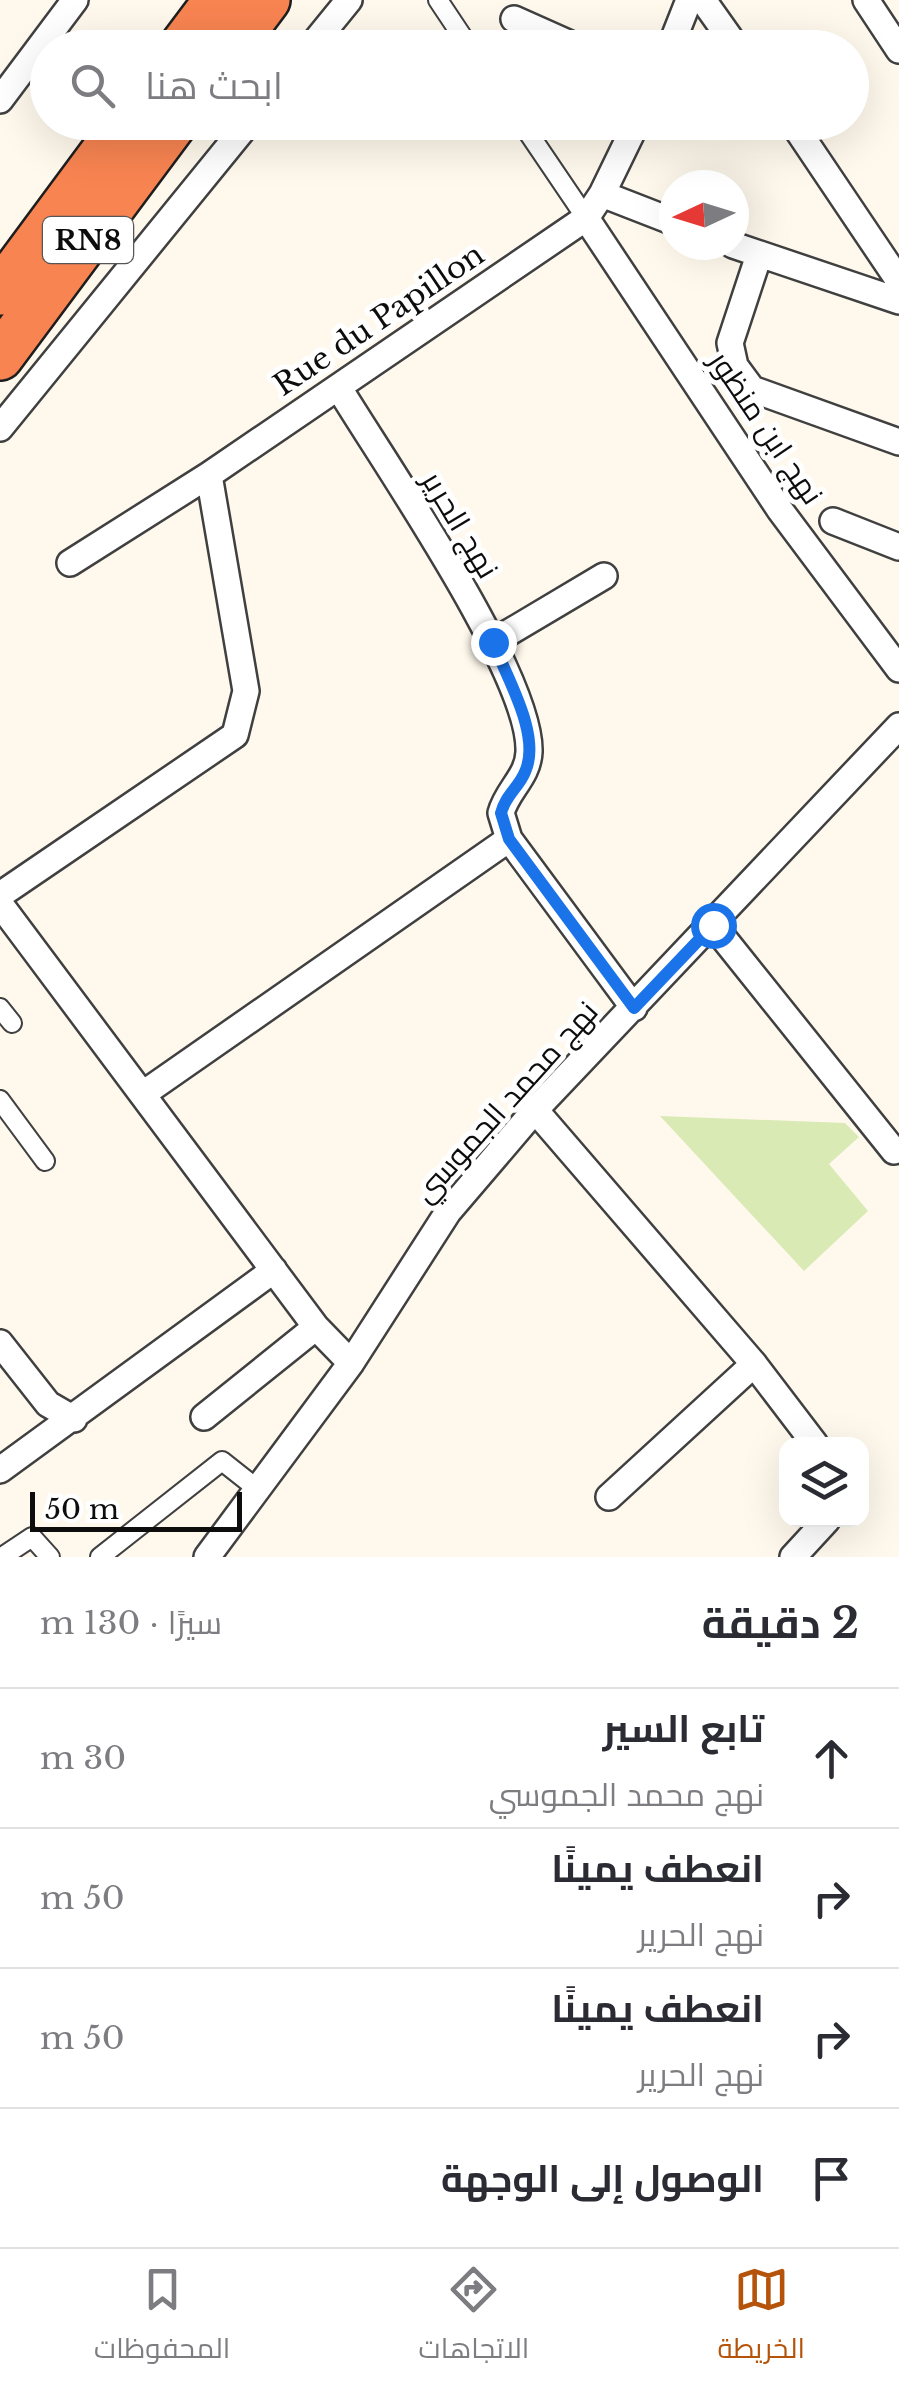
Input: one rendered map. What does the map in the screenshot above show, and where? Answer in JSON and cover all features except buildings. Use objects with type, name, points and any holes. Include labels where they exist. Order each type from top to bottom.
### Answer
[{"type":"highway","points":[[165,30],[181,0]]},
{"type":"highway","points":[[170,30],[194,0]]},
{"type":"highway","points":[[194,30],[216,0]]},
{"type":"highway","points":[[245,30],[267,0]]},
{"type":"highway","name":"RN8","points":[[0,282],[30,228],[92,140]]},
{"type":"highway","name":"RN8","points":[[0,292],[113,140]]},
{"type":"highway","name":"RN8","points":[[0,356],[162,140]]},
{"type":"street","points":[[52,30],[74,0]]},
{"type":"street","points":[[325,30],[349,0]]},
{"type":"street","points":[[438,0],[458,30]]},
{"type":"street","points":[[677,30],[689,0]]},
{"type":"street","points":[[703,0],[724,30]]},
{"type":"street","points":[[866,0],[899,50]]},
{"type":"street","points":[[514,19],[539,30]]},
{"type":"street","points":[[0,100],[30,59]]},
{"type":"street","points":[[0,428],[234,140]]},
{"type":"street","points":[[533,140],[586,218],[628,140]]},
{"type":"street","points":[[804,140],[899,280]]},
{"type":"street","points":[[602,194],[659,216]]},
{"type":"street","name":"Rue du Papillon","points":[[70,563],[209,476],[586,218]]},
{"type":"street","name":"نهج ابن منظور","points":[[586,218],[780,510],[899,670]]},
{"type":"street","points":[[749,251],[899,301]]},
{"type":"street","points":[[759,255],[730,343],[735,366],[752,390],[899,442]]},
{"type":"street","name":"نهج الحرير","points":[[338,388],[493,642],[526,730],[529,749],[526,770],[501,813],[509,839]]},
{"type":"street","points":[[0,895],[235,735],[246,691],[209,476]]},
{"type":"street","points":[[833,521],[899,547]]},
{"type":"street","points":[[493,642],[604,576]]},
{"type":"street","name":"نهج محمد الجموسي","points":[[207,1557],[351,1363],[448,1212],[535,1110],[899,726]]},
{"type":"street","points":[[143,1094],[509,839],[634,1008]]},
{"type":"street","points":[[0,904],[316,1327],[351,1363]]},
{"type":"street","points":[[713,925],[894,1151]]},
{"type":"street","points":[[0,1008],[12,1024]]},
{"type":"street","points":[[0,1100],[45,1160]]},
{"type":"street","points":[[535,1110],[754,1364],[809,1437]]},
{"type":"street","points":[[0,1470],[274,1270]]},
{"type":"street","points":[[204,1416],[316,1327]]},
{"type":"street","points":[[0,1343],[48,1404],[74,1419]]},
{"type":"street","points":[[609,1498],[754,1364]]},
{"type":"street","points":[[100,1557],[222,1461],[260,1490]]},
{"type":"street","points":[[809,1552],[823,1527]]},
{"type":"street","points":[[2,1557],[32,1537],[50,1557]]},
{"type":"green space","points":[[660,1116],[845,1123],[859,1137],[829,1164],[868,1211],[804,1271]]},
{"type":"route","points":[[493,642],[526,730],[529,749],[526,770],[504,803],[502,821],[509,839],[634,1008],[713,925]]}]
